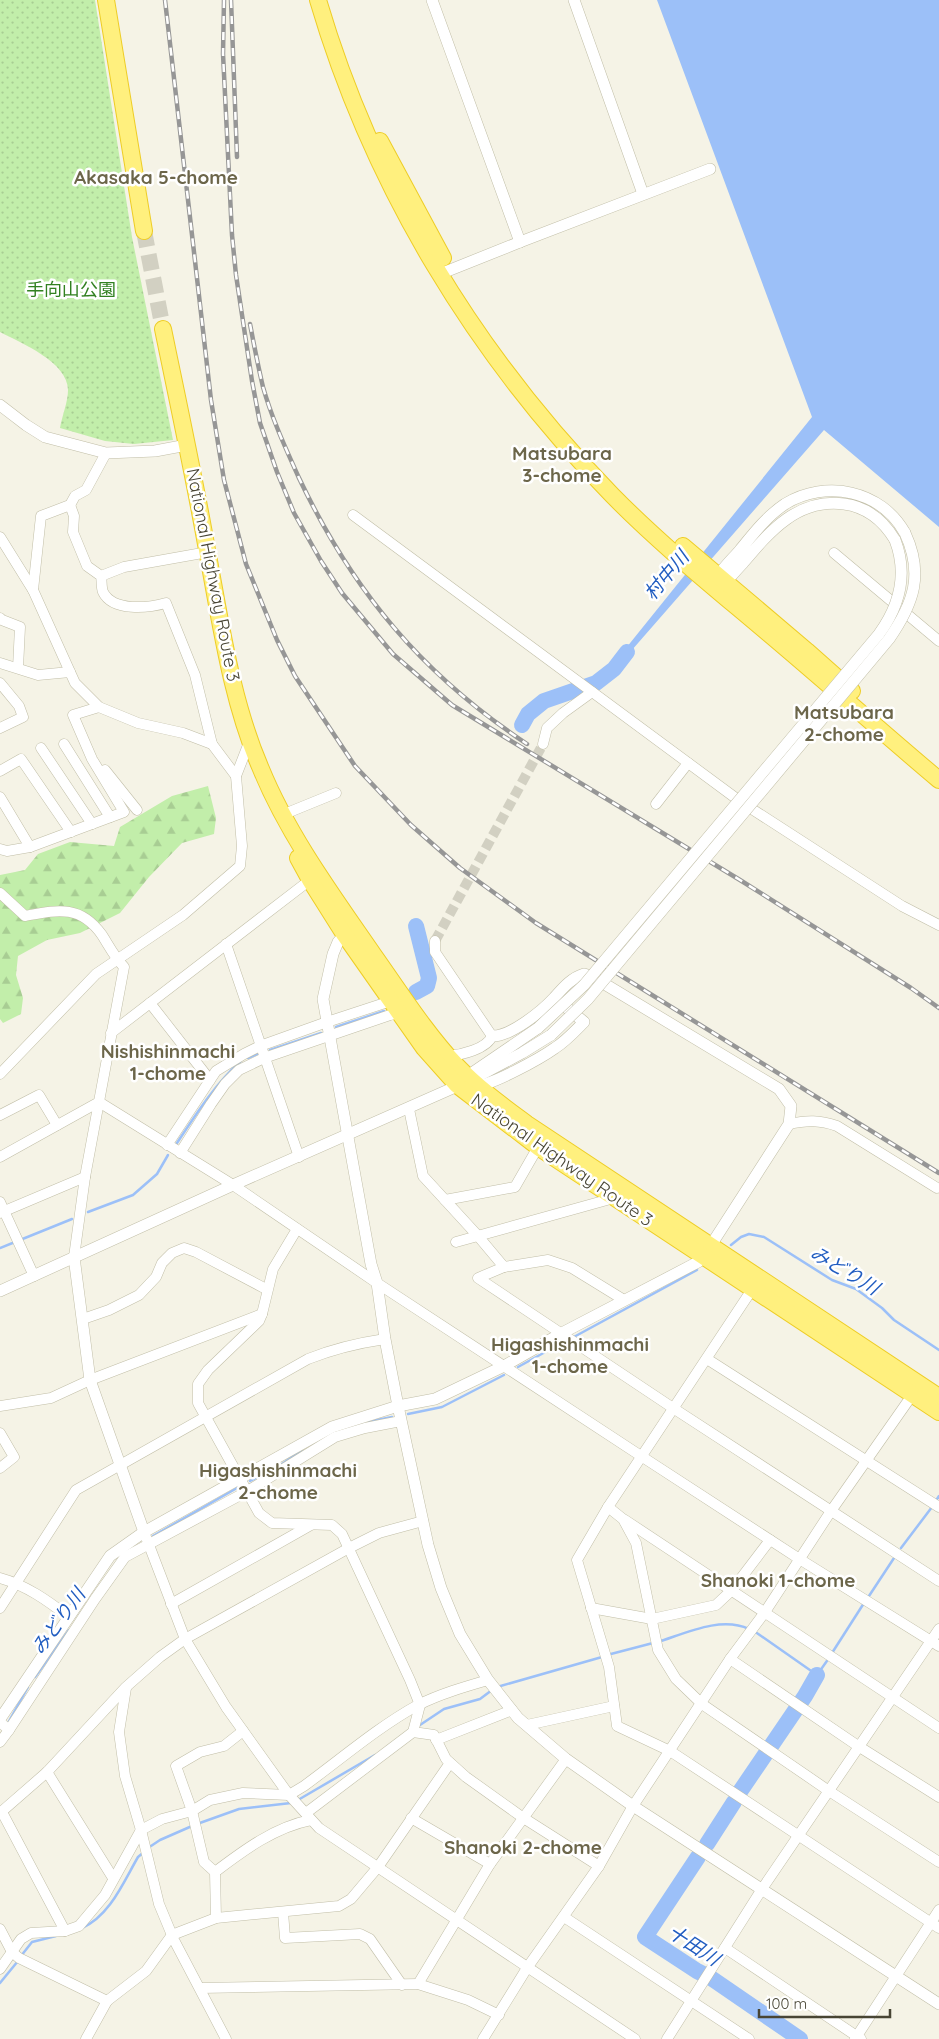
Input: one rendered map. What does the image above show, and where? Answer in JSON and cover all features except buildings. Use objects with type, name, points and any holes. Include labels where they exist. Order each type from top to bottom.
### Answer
[{"type":"highway","points":[[106,0],[144,231]]},
{"type":"highway","points":[[318,0],[335,56],[375,155],[402,209],[444,272],[555,416],[620,489],[687,557],[808,651],[939,767]]},
{"type":"highway","points":[[329,0],[347,58],[381,142],[444,272]]},
{"type":"highway","name":"National Highway Route 3","points":[[163,328],[228,657],[240,712],[250,740],[282,815],[395,1007],[424,1048],[468,1082],[707,1250],[916,1390],[939,1412]]},
{"type":"highway","points":[[713,578],[939,780]]},
{"type":"highway","name":"National Highway Route 3","points":[[282,815],[289,842],[310,880],[468,1082],[538,1148],[614,1198],[707,1250],[753,1288],[916,1390],[939,1397]]},
{"type":"street","points":[[432,0],[520,242]]},
{"type":"street","points":[[574,0],[643,194]]},
{"type":"street","points":[[444,272],[710,169]]},
{"type":"street","points":[[0,405],[26,426],[45,436],[106,453],[155,451],[187,445]]},
{"type":"street","points":[[33,590],[41,516],[70,505],[76,496],[86,490],[106,453]]},
{"type":"street","points":[[0,1292],[233,1185],[468,1082],[551,1035],[588,999],[890,639],[906,612],[915,585],[914,558],[905,533],[890,512],[872,500],[844,491],[816,492],[794,499],[773,514],[713,578]]},
{"type":"street","points":[[468,1082],[538,1028],[584,985],[879,634],[893,612],[901,588],[902,565],[895,540],[880,520],[857,506],[834,503],[812,506],[795,513],[776,526],[713,578]]},
{"type":"street","points":[[70,505],[74,516],[72,532],[86,566],[101,576],[104,592],[116,604],[151,607],[166,604],[195,675],[212,744],[236,776]]},
{"type":"street","points":[[353,515],[747,806],[902,906],[939,925]]},
{"type":"street","points":[[0,537],[33,590],[75,683],[99,707],[138,723],[183,733],[212,744]]},
{"type":"street","points":[[101,576],[124,567],[208,552]]},
{"type":"street","points":[[834,553],[939,641]]},
{"type":"street","points":[[0,618],[20,628],[6,667],[38,675],[70,672]]},
{"type":"street","points":[[0,683],[19,706],[24,717],[0,728]]},
{"type":"street","points":[[542,744],[547,728],[563,713],[592,692]]},
{"type":"street","points":[[0,849],[7,851],[30,847],[124,812],[92,758],[74,715],[99,707]]},
{"type":"street","points":[[0,1074],[96,974],[183,915],[240,866],[242,846],[236,776],[250,740]]},
{"type":"street","points":[[64,744],[110,817]]},
{"type":"street","points":[[87,747],[137,810]]},
{"type":"street","points":[[41,748],[92,824]]},
{"type":"street","points":[[0,771],[21,759],[71,832]]},
{"type":"street","points":[[656,804],[688,763]]},
{"type":"street","points":[[282,815],[336,793]]},
{"type":"street","points":[[0,797],[30,847]]},
{"type":"street","points":[[111,1033],[310,880]]},
{"type":"street","points":[[0,893],[25,916],[60,910],[84,916],[101,934],[124,968],[86,1177],[74,1257],[90,1380],[148,1544],[185,1639],[242,1731],[289,1795],[319,1828],[635,2039]]},
{"type":"street","points":[[349,930],[333,954],[323,1000],[371,1264],[377,1282],[384,1339],[401,1422],[428,1545],[441,1588],[460,1634],[492,1686],[512,1710],[566,1759],[633,1806],[896,1974],[939,2004]]},
{"type":"street","points":[[435,941],[435,952],[492,1036]]},
{"type":"street","points":[[226,944],[299,1157]]},
{"type":"street","points":[[9,1730],[0,1720],[110,1556],[144,1532],[332,1427],[398,1406],[434,1399],[504,1366],[698,1262],[789,1124],[791,1106],[779,1089],[593,977],[584,974],[566,985],[554,998],[513,1029],[500,1035],[492,1036],[487,1043],[471,1051],[448,1056]]},
{"type":"street","points":[[468,1082],[526,1065],[555,1049],[584,1022],[554,998]]},
{"type":"street","points":[[150,1003],[210,1080]]},
{"type":"street","points":[[167,1145],[216,1071],[244,1054],[260,1046],[327,1022],[395,1007]]},
{"type":"street","points":[[180,1153],[225,1084],[239,1070],[264,1058],[390,1015],[395,1007]]},
{"type":"street","points":[[0,1115],[39,1095],[57,1125]]},
{"type":"street","points":[[0,1157],[99,1102]]},
{"type":"street","points":[[99,1102],[233,1185],[297,1230],[770,1540],[935,1643]]},
{"type":"street","points":[[409,1109],[423,1176],[504,1267]]},
{"type":"street","points":[[789,1124],[808,1120],[823,1121],[837,1126],[937,1188]]},
{"type":"street","points":[[445,1200],[515,1188],[538,1148]]},
{"type":"street","points":[[34,1276],[1,1209],[86,1177]]},
{"type":"street","points":[[456,1242],[614,1198]]},
{"type":"street","points":[[215,1872],[242,1851],[308,1816],[414,1732],[420,1705],[342,1534],[332,1525],[272,1523],[259,1513],[198,1403],[198,1384],[208,1370],[259,1321],[266,1289],[273,1269],[297,1230]]},
{"type":"street","points":[[83,1319],[109,1310],[139,1295],[156,1277],[162,1263],[172,1253],[184,1248],[196,1252],[266,1289]]},
{"type":"street","points":[[624,1300],[572,1268],[548,1260],[504,1267],[478,1278],[673,1408],[939,1581]]},
{"type":"street","points":[[753,1288],[641,1456],[577,1560],[609,1667],[617,1726],[670,1751],[935,1925]]},
{"type":"street","points":[[0,1406],[51,1398],[90,1380],[262,1314]]},
{"type":"street","points":[[0,1608],[76,1490],[308,1359],[337,1349],[384,1339]]},
{"type":"street","points":[[707,1359],[939,1506]]},
{"type":"street","points":[[483,2039],[527,1968],[599,1866],[633,1806],[730,1659],[801,1560],[831,1511],[916,1390]]},
{"type":"street","points":[[0,1742],[125,1557],[246,1492],[334,1437],[365,1428],[401,1422]]},
{"type":"street","points":[[0,1433],[14,1457],[0,1468]]},
{"type":"street","points":[[608,1507],[623,1519],[939,1728]]},
{"type":"street","points":[[623,1519],[636,1543],[658,1650],[676,1678],[702,1704],[828,1791],[939,1862]]},
{"type":"street","points":[[65,1931],[1,1813],[47,1772],[126,1687],[160,1657],[185,1639],[379,1533],[423,1521]]},
{"type":"street","points":[[171,1604],[314,1523]]},
{"type":"street","points":[[591,1608],[652,1619],[716,1605],[732,1590],[770,1540]]},
{"type":"street","points":[[0,1578],[16,1582],[54,1605],[69,1617]]},
{"type":"street","points":[[667,2039],[762,1889],[858,1746],[892,1697],[935,1643],[939,1628]]},
{"type":"street","points":[[730,1659],[858,1746],[939,1797]]},
{"type":"street","points":[[0,1969],[21,1939],[32,1934],[65,1931],[79,1926],[105,1895],[141,1830],[162,1820],[192,1811],[210,1800],[242,1793],[289,1795],[396,1719],[420,1705],[447,1692],[492,1686]]},
{"type":"street","points":[[126,1687],[119,1732],[125,1776],[141,1830],[159,1904],[172,1935],[226,2039]]},
{"type":"street","points":[[527,1725],[614,1706]]},
{"type":"street","points":[[436,1740],[512,1710]]},
{"type":"street","points":[[216,1918],[215,1872],[204,1862],[192,1811],[176,1766],[200,1752],[224,1746],[242,1731]]},
{"type":"street","points":[[414,1732],[434,1735],[450,1763],[466,1777],[522,1817],[599,1866]]},
{"type":"street","points":[[418,1984],[490,1864],[522,1817],[566,1759]]},
{"type":"street","points":[[86,2039],[107,2000],[146,1971],[172,1935],[216,1918],[339,1906],[351,1899],[378,1867],[450,1763]]},
{"type":"street","points":[[47,1772],[113,1878]]},
{"type":"street","points":[[412,1818],[490,1864]]},
{"type":"street","points":[[725,1948],[857,2038],[896,1974],[935,1925],[939,1910]]},
{"type":"street","points":[[282,1912],[285,1938],[360,1934],[370,1939],[402,1984]]},
{"type":"street","points":[[564,1917],[749,2039]]},
{"type":"street","points":[[0,1929],[12,1952],[19,1958],[107,2000]]},
{"type":"street","points":[[200,1988],[418,1984],[468,2000],[499,2015]]},
{"type":"green space","name":"手向山公園","points":[[0,0],[95,0],[132,237],[173,440],[134,444],[105,441],[60,428],[67,399],[66,380],[52,362],[31,348],[0,332]]},
{"type":"green space","points":[[208,786],[216,818],[214,834],[182,843],[149,877],[120,913],[80,933],[47,940],[18,956],[16,975],[23,998],[21,1014],[3,1023],[0,1019],[0,875],[25,870],[38,854],[70,842],[114,846],[120,827],[172,796]]},
{"type":"water","points":[[657,0],[939,0],[939,527],[824,430],[614,669],[614,663],[812,417]]},
{"type":"waterway","name":"村中川","points":[[522,725],[528,714],[544,701],[596,683],[614,669],[627,652]]},
{"type":"waterway","name":"村中川","points":[[416,926],[429,978],[427,986],[416,992]]},
{"type":"waterway","name":"村中川","points":[[336,1027],[384,1011]]},
{"type":"waterway","name":"村中川","points":[[270,1050],[321,1033]]},
{"type":"waterway","name":"村中川","points":[[248,1058],[260,1053]]},
{"type":"waterway","name":"村中川","points":[[175,1146],[214,1091],[241,1061]]},
{"type":"waterway","name":"村中川","points":[[88,1212],[133,1195],[157,1174],[168,1155]]},
{"type":"waterway","name":"村中川","points":[[20,1240],[72,1219]]},
{"type":"waterway","name":"みどり川","points":[[731,1245],[741,1237],[749,1234],[764,1237],[832,1280],[856,1289],[882,1308],[894,1320],[939,1350]]},
{"type":"waterway","name":"村中川","points":[[0,1248],[15,1242]]},
{"type":"waterway","name":"みどり川","points":[[572,1338],[697,1270]]},
{"type":"waterway","name":"みどり川","points":[[518,1367],[567,1340]]},
{"type":"waterway","name":"みどり川","points":[[408,1414],[442,1407],[504,1375]]},
{"type":"waterway","name":"みどり川","points":[[362,1423],[392,1417]]},
{"type":"waterway","name":"みどり川","points":[[250,1481],[282,1464],[302,1450]]},
{"type":"waterway","name":"みどり川","points":[[153,1536],[237,1488]]},
{"type":"waterway","points":[[935,1502],[939,1496]]},
{"type":"waterway","points":[[901,1548],[932,1507]]},
{"type":"waterway","points":[[867,1599],[896,1555]]},
{"type":"waterway","points":[[832,1653],[864,1603]]},
{"type":"waterway","points":[[658,1642],[715,1625],[738,1625],[749,1629]]},
{"type":"waterway","name":"みどり川","points":[[35,1677],[69,1630]]},
{"type":"waterway","points":[[754,1631],[817,1675],[829,1658]]},
{"type":"waterway","points":[[607,1655],[653,1643]]},
{"type":"waterway","points":[[497,1687],[602,1657]]},
{"type":"waterway","name":"十田川","points":[[739,1793],[805,1696],[817,1675]]},
{"type":"waterway","name":"みどり川","points":[[8,1723],[28,1687]]},
{"type":"waterway","points":[[417,1727],[444,1709],[480,1699],[492,1690]]},
{"type":"waterway","points":[[298,1800],[375,1755]]},
{"type":"waterway","name":"十田川","points":[[707,1844],[734,1802]]},
{"type":"waterway","points":[[197,1824],[239,1809],[291,1803]]},
{"type":"waterway","points":[[148,1848],[160,1840],[192,1826]]},
{"type":"waterway","points":[[82,1928],[101,1915],[108,1907],[122,1887],[138,1857],[144,1852]]},
{"type":"waterway","name":"十田川","points":[[698,1857],[645,1937],[711,1978],[800,2039]]},
{"type":"waterway","points":[[21,1956],[32,1942],[56,1936]]},
{"type":"waterway","points":[[0,1983],[18,1961]]},
{"type":"tunnel","points":[[144,231],[163,329]]},
{"type":"tunnel","points":[[435,941],[543,744]]},
{"type":"railway","points":[[165,0],[211,400],[224,480],[246,564],[277,640],[295,676],[355,766],[411,825],[460,868],[536,923],[939,1173]]},
{"type":"railway","points":[[224,0],[223,54],[232,235],[236,275],[260,423],[294,513],[321,561],[342,593],[393,654],[452,705],[740,880],[911,988],[939,1008]]},
{"type":"railway","points":[[231,0],[237,157]]},
{"type":"railway","points":[[250,324],[263,387],[284,445],[320,519],[343,558],[367,594],[423,660],[455,689],[527,744]]},
{"type":"district","name":"Akasaka 5-chome","points":[[156,177]]},
{"type":"district","name":"Matsubara 3-chome","points":[[562,464]]},
{"type":"district","name":"Matsubara 2-chome","points":[[844,723]]},
{"type":"district","name":"Nishishinmachi 1-chome","points":[[168,1062]]},
{"type":"district","name":"Higashishinmachi 1-chome","points":[[570,1355]]},
{"type":"district","name":"Higashishinmachi 2-chome","points":[[278,1481]]},
{"type":"district","name":"Shanoki 1-chome","points":[[778,1580]]},
{"type":"district","name":"Shanoki 2-chome","points":[[523,1847]]}]
